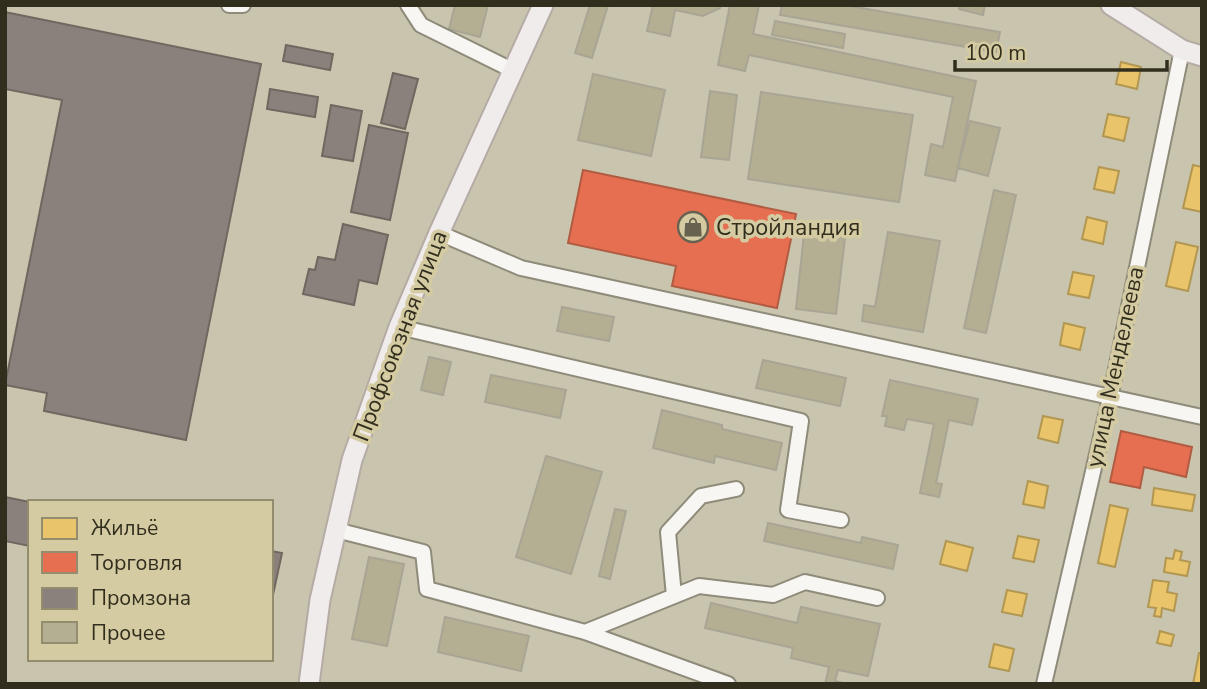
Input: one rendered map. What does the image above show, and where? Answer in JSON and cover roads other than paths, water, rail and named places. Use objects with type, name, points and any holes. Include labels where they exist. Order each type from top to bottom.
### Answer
[{"type":"main road","name":"Профсоюзная улица","points":[[309,684],[320,600],[352,460],[399,327],[543,5]]},
{"type":"main road","points":[[1111,5],[1182,50],[1202,56]]},
{"type":"street","points":[[229,5],[243,5]]},
{"type":"street","points":[[408,5],[421,24],[514,71]]},
{"type":"street","name":"улица Менделеева","points":[[1044,684],[1110,398],[1182,50]]},
{"type":"street","points":[[439,233],[521,268],[1202,417]]},
{"type":"street","points":[[399,327],[800,421],[789,510],[841,520]]},
{"type":"street","points":[[674,596],[668,532],[701,496],[736,489]]},
{"type":"street","points":[[336,530],[423,552],[427,589],[585,632],[728,684]]},
{"type":"street","points":[[585,632],[699,586],[773,595],[805,582],[877,598]]},
{"type":"place","name":"Стройландия","points":[[693,227]]}]
